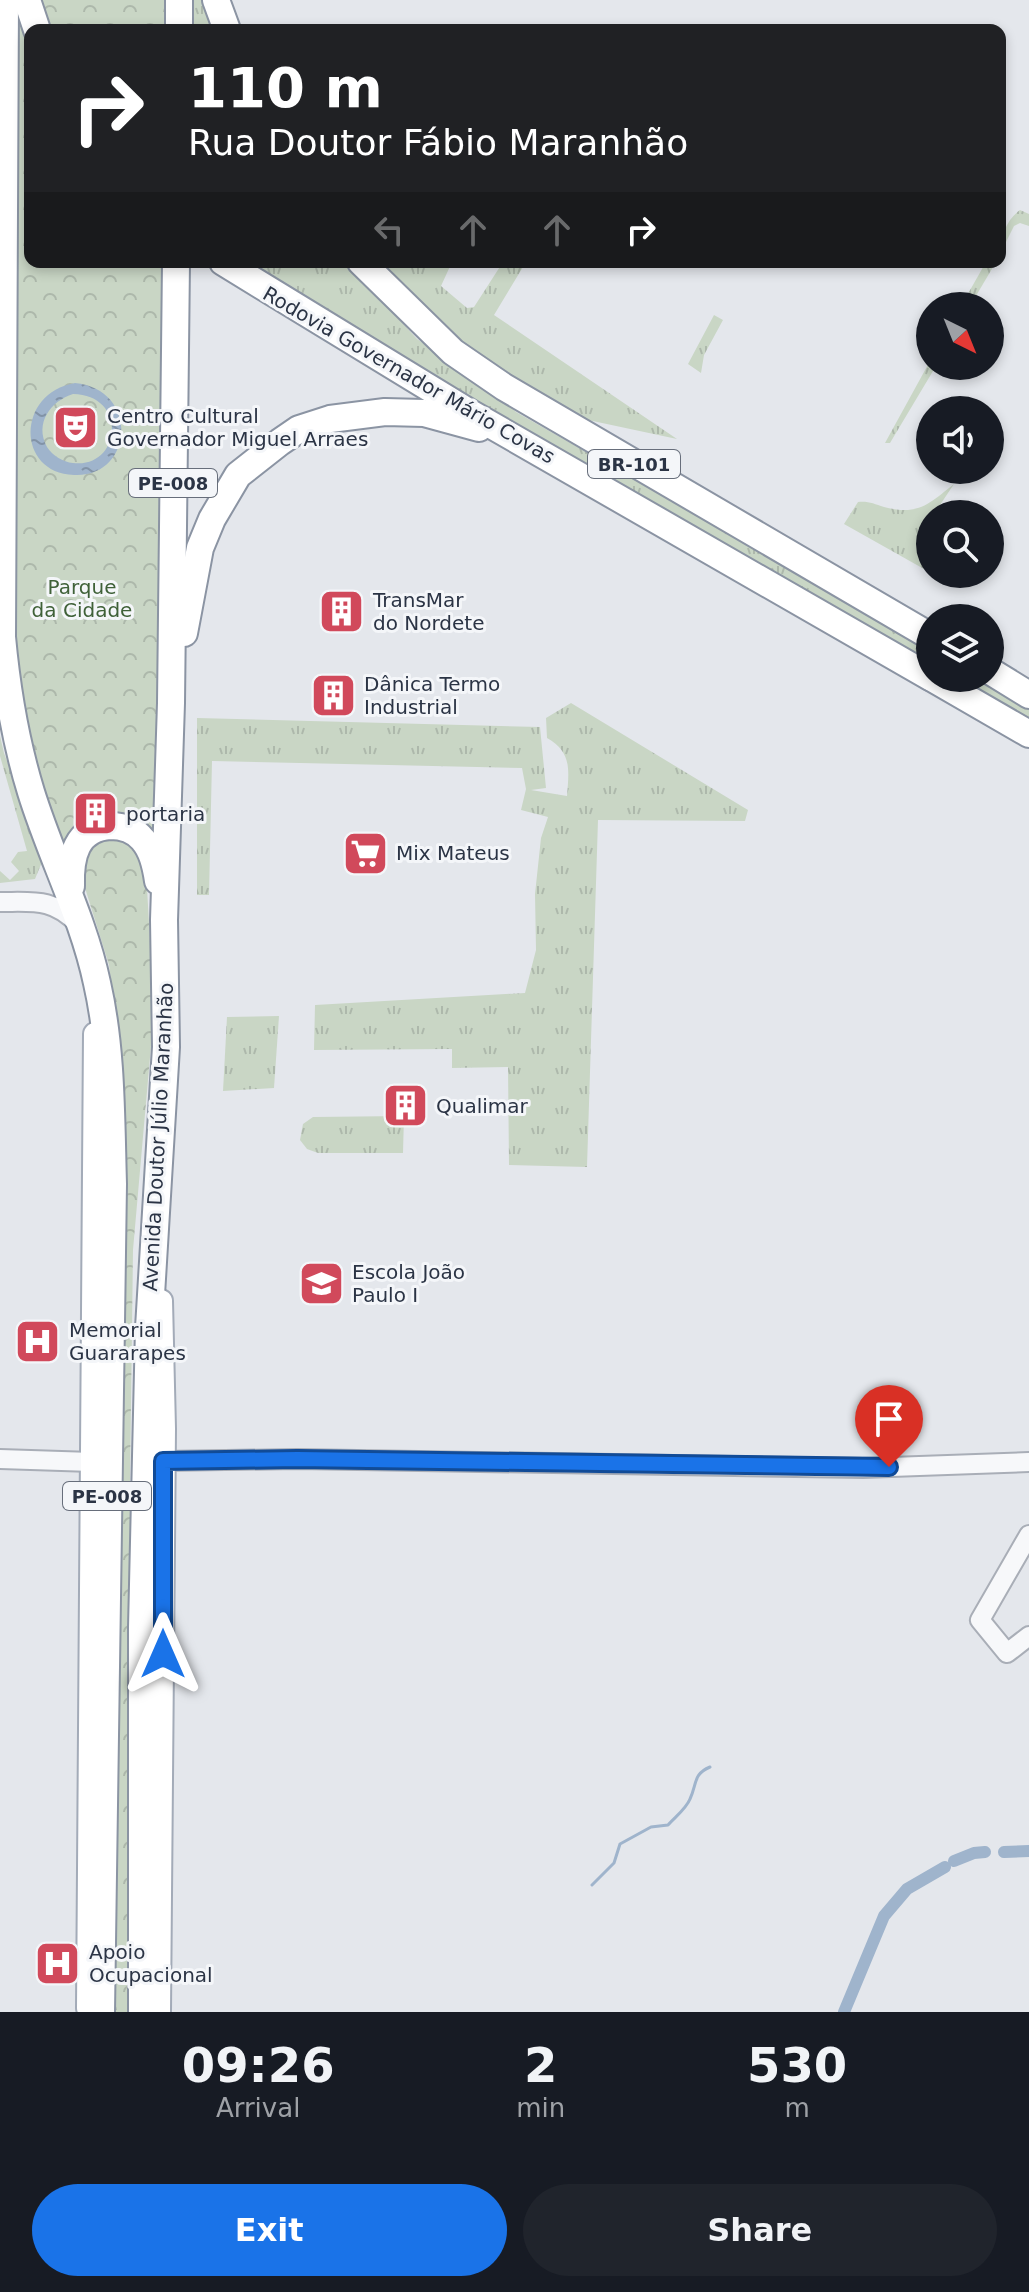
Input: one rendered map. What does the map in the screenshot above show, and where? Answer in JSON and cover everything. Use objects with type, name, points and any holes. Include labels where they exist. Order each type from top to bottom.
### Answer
[{"type":"highway","name":"Avenida Doutor Júlio Maranhão","points":[[5,0],[2,637],[9,707],[20,752],[97,981],[110,1078],[113,1184],[101,2012]]},
{"type":"highway","points":[[27,0],[35,24]]},
{"type":"highway","points":[[179,0],[179,24]]},
{"type":"highway","points":[[216,0],[225,24]]},
{"type":"highway","name":"Avenida Doutor Júlio Maranhão","points":[[142,2012],[142,1627],[149,1328],[166,1047],[164,920],[171,703],[176,268]]},
{"type":"highway","name":"Rodovia Governador Mário Covas","points":[[233,268],[348,340],[916,669]]},
{"type":"highway","name":"Rodovia Governador Mário Covas","points":[[367,268],[453,352],[504,387],[916,628]]},
{"type":"highway","points":[[171,703],[200,548],[212,519],[238,475],[280,442],[299,429],[330,419],[385,412],[424,413],[476,427],[539,451]]},
{"type":"highway","points":[[1004,680],[1029,695]]},
{"type":"highway","name":"Rodovia Governador Mário Covas","points":[[956,692],[1029,734]]},
{"type":"highway","points":[[72,901],[72,857],[78,843],[92,830],[121,826],[142,838],[151,852],[164,920]]},
{"type":"main road","points":[[88,2012],[97,981]]},
{"type":"main road","points":[[158,1200],[163,1461],[159,2012]]},
{"type":"street","points":[[0,902],[49,904],[66,912],[81,926]]},
{"type":"street","points":[[0,1459],[92,1462]]},
{"type":"street","points":[[163,1461],[297,1459],[863,1468],[1029,1462]]},
{"type":"street","points":[[1029,1535],[980,1620],[1007,1653],[1029,1636]]},
{"type":"green space","name":"Parque da Cidade","points":[[14,0],[166,0],[165,24],[24,24],[24,268],[162,268],[155,809],[158,847],[134,825],[62,856],[13,701]]},
{"type":"green space","points":[[190,0],[202,0],[210,24],[191,24]]},
{"type":"green space","points":[[1020,210],[1029,214],[1029,226],[1020,223],[1014,226],[1006,242],[1006,228]]},
{"type":"green space","points":[[258,268],[352,268],[417,339],[487,387],[516,412],[916,640],[916,658],[383,347]]},
{"type":"green space","points":[[380,268],[449,268],[441,286],[467,308],[474,307],[499,268],[522,268],[494,315],[677,439],[574,417],[444,336]]},
{"type":"green space","points":[[983,268],[992,268],[978,292],[969,292]]},
{"type":"green space","points":[[714,315],[723,320],[704,355],[701,373],[688,364]]},
{"type":"green space","points":[[920,380],[928,380],[890,443],[885,443]]},
{"type":"green space","points":[[954,484],[943,500],[933,500]]},
{"type":"green space","points":[[858,502],[914,509],[916,564],[844,524]]},
{"type":"green space","points":[[1004,691],[1029,706],[1029,723],[975,692]]},
{"type":"green space","points":[[571,703],[748,810],[745,821],[598,820],[587,1167],[509,1165],[508,1067],[452,1068],[452,1049],[314,1050],[315,1005],[525,993],[536,950],[535,894],[541,838],[548,817],[521,810],[526,789],[522,768],[212,761],[209,895],[197,895],[197,718],[540,727],[546,788],[531,790],[567,796],[567,762],[561,749],[547,738],[546,718]]},
{"type":"green space","points":[[0,736],[40,851],[42,862],[35,879],[0,883],[0,871],[10,880],[19,871],[11,862],[18,852],[27,851],[0,756]]},
{"type":"green space","points":[[108,835],[130,841],[146,870],[154,1012],[133,1250],[129,2012],[115,2012],[120,1053],[109,965],[81,875],[87,847]]},
{"type":"green space","points":[[279,1016],[274,1088],[223,1091],[227,1017]]},
{"type":"green space","points":[[404,1116],[403,1153],[318,1153],[307,1149],[300,1140],[303,1124],[313,1117]]},
{"type":"water","points":[[75,383],[96,389],[111,400],[119,416],[121,432],[118,449],[109,463],[94,472],[74,475],[55,471],[41,461],[33,448],[33,416],[42,401],[56,390]],"holes":[[[73,394],[91,397],[103,406],[110,418],[112,431],[109,444],[101,455],[89,462],[62,460],[49,450],[43,438],[47,414],[65,397]]]},
{"type":"waterway","points":[[592,1885],[614,1863],[620,1844],[651,1827],[668,1825],[688,1803],[698,1776],[710,1767]]},
{"type":"waterway","points":[[1004,1852],[1029,1851]]},
{"type":"waterway","points":[[954,1861],[985,1852]]},
{"type":"waterway","points":[[844,2012],[884,1916],[907,1889],[945,1867]]},
{"type":"place","name":"Centro Cultural Governador Miguel Arraes","points":[[76,427]]},
{"type":"place","name":"TransMar do Nordete","points":[[342,612]]},
{"type":"place","name":"Dânica Termo Industrial","points":[[333,695]]},
{"type":"place","name":"portaria","points":[[95,814]]},
{"type":"place","name":"Mix Mateus","points":[[365,853]]},
{"type":"place","name":"Qualimar","points":[[405,1106]]},
{"type":"place","name":"Escola João Paulo I","points":[[321,1284]]},
{"type":"place","name":"Memorial Guararapes","points":[[38,1341]]},
{"type":"place","name":"Apoio Ocupacional","points":[[58,1964]]},
{"type":"route","points":[[163,1654],[163,1461],[297,1459],[889,1467]]}]
